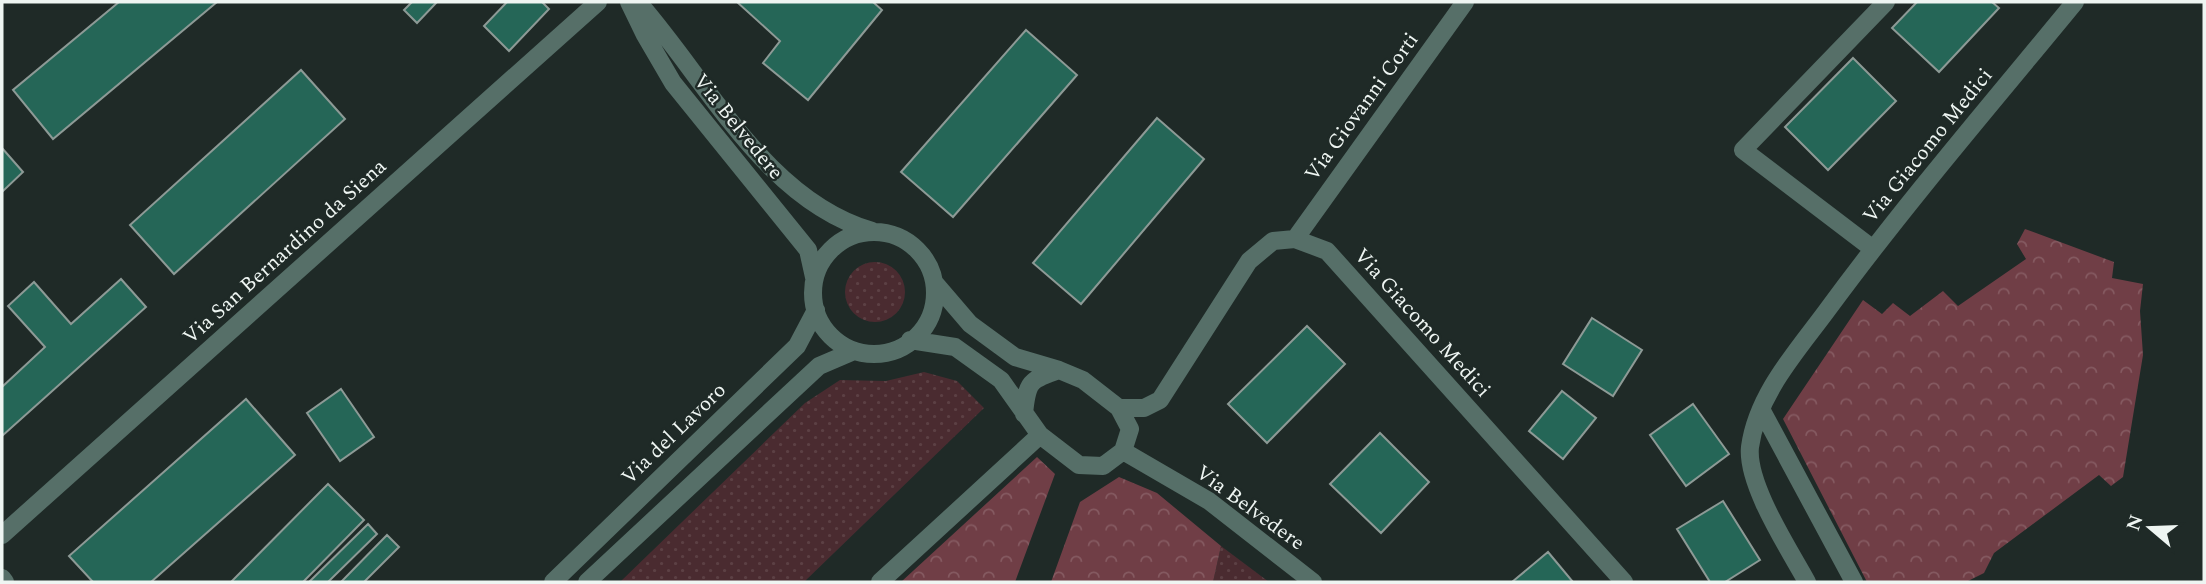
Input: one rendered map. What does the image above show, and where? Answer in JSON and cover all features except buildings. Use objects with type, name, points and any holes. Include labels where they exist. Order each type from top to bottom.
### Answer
[{"type":"street","name":"Via San Bernardino da Siena","points":[[2,535],[598,2]]},
{"type":"street","name":"Via Belvedere","points":[[629,2],[673,83],[808,250],[814,277]]},
{"type":"street","name":"Via Belvedere","points":[[638,2],[686,60],[731,121],[789,185],[837,217],[872,231]]},
{"type":"street","name":"Via Giovanni Corti","points":[[1295,239],[1465,2]]},
{"type":"street","points":[[1873,249],[1743,150],[1886,2]]},
{"type":"street","name":"Via Giacomo Medici","points":[[1807,582],[1754,482],[1750,448],[1761,409],[1779,376],[1873,249],[2075,2]]},
{"type":"street","points":[[872,231],[894,234],[916,247],[931,268],[936,290],[933,311],[922,332],[899,349],[876,355],[854,351],[834,340],[821,324],[813,300],[814,277],[826,254],[844,238],[872,231]]},
{"type":"street","points":[[1119,408],[1144,408],[1160,400],[1249,261],[1273,241],[1295,239]]},
{"type":"street","name":"Via Giacomo Medici","points":[[1295,239],[1327,251],[1623,582]]},
{"type":"street","points":[[910,340],[954,347],[1001,380],[1040,435],[1079,465],[1103,466],[1123,451],[1130,429],[1119,408],[1083,380],[1015,357],[970,324],[934,282]]},
{"type":"street","name":"Via del Lavoro","points":[[553,582],[797,346],[816,310]]},
{"type":"street","points":[[587,582],[820,366],[854,351]]},
{"type":"street","points":[[1024,414],[1026,391],[1037,377],[1059,370]]},
{"type":"street","points":[[1761,409],[1854,582]]},
{"type":"street","points":[[880,582],[1040,435]]},
{"type":"street","name":"Via Belvedere","points":[[1123,451],[1209,501],[1312,582]]},
{"type":"street","points":[[2,578],[5,582]]},
{"type":"shaded area","points":[[875,262],[892,267],[900,275],[905,292],[900,309],[892,317],[875,322],[858,317],[850,309],[845,292],[850,275],[858,267]]},
{"type":"shaded area","points":[[924,372],[957,381],[984,408],[804,582],[620,582],[805,403],[840,380],[886,381]]},
{"type":"shaded area","points":[[1221,546],[1269,582],[1213,582]]},
{"type":"green space","points":[[2025,229],[2114,262],[2112,278],[2143,284],[2140,311],[2143,355],[2123,477],[2111,486],[2099,475],[1994,553],[1984,573],[1966,582],[1867,582],[1783,419],[1863,300],[1882,314],[1893,303],[1910,316],[1943,291],[1958,306],[2026,259],[2017,244]]},
{"type":"green space","points":[[1037,457],[1055,474],[1015,582],[901,582]]},
{"type":"green space","points":[[1119,477],[1157,493],[1221,546],[1213,582],[1051,582],[1080,502]]}]
